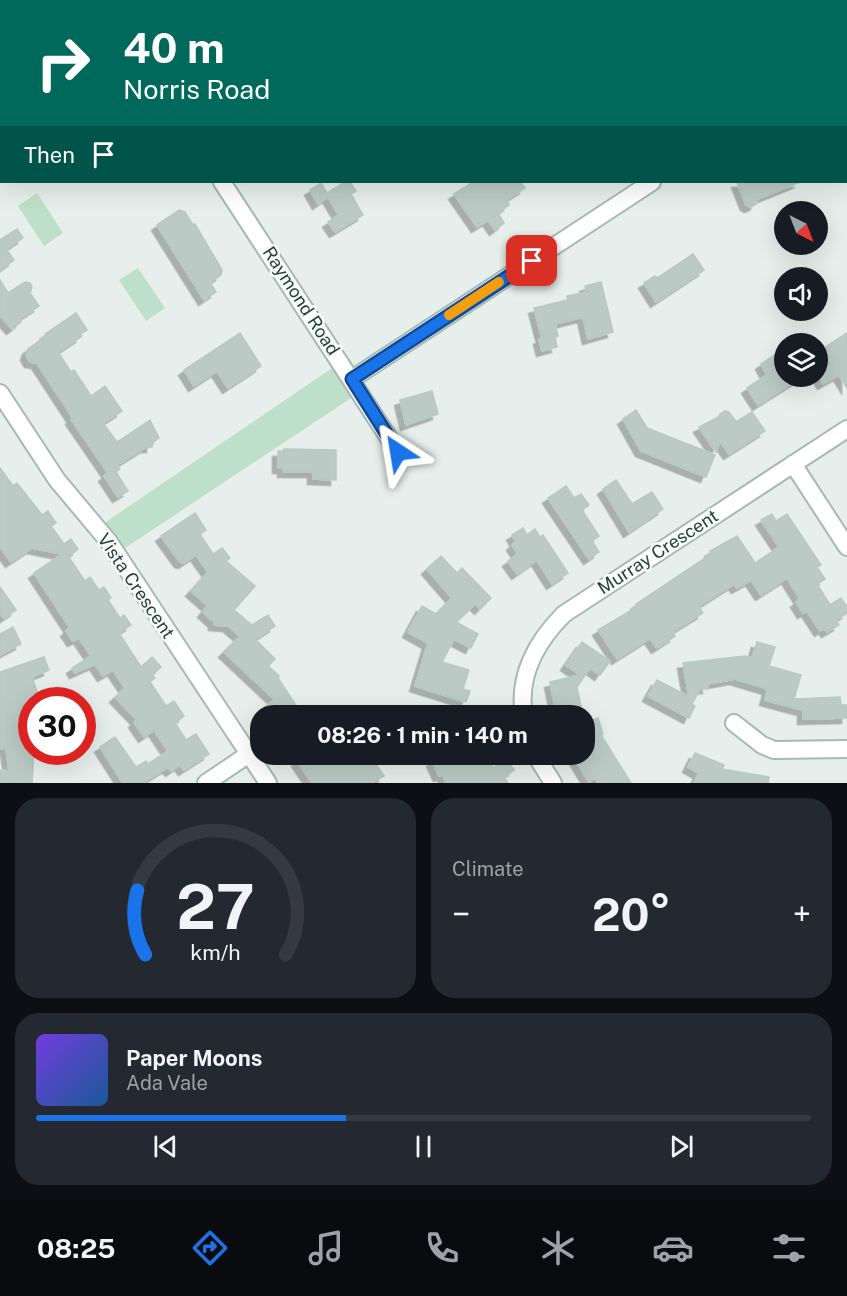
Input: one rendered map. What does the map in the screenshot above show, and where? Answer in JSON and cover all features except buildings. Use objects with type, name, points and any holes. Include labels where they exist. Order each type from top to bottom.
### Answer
[{"type":"street","name":"Raymond Road","points":[[223,183],[398,452]]},
{"type":"street","points":[[352,379],[650,183]]},
{"type":"street","name":"Vista Crescent","points":[[0,393],[57,480],[109,542],[267,783]]},
{"type":"street","name":"Murray Crescent","points":[[524,705],[523,693],[531,661],[548,630],[564,614],[847,429]]},
{"type":"street","points":[[794,464],[847,547]]},
{"type":"street","points":[[734,723],[758,742],[774,750],[847,750]]},
{"type":"street","points":[[206,783],[249,754]]},
{"type":"street","points":[[542,765],[553,783]]},
{"type":"green space","points":[[37,193],[63,233],[44,246],[18,206]]},
{"type":"green space","points":[[138,268],[165,308],[146,321],[119,280]]},
{"type":"green space","points":[[341,362],[360,392],[116,554],[97,528]]},
{"type":"slow traffic","points":[[449,315],[499,282]]},
{"type":"route","points":[[398,452],[352,379],[532,261]]}]
